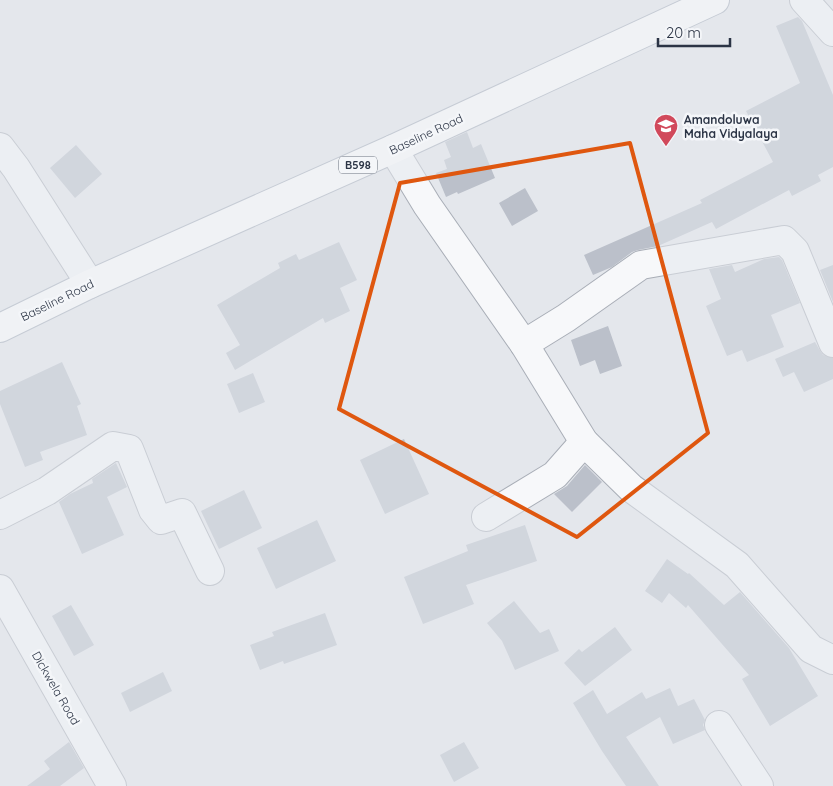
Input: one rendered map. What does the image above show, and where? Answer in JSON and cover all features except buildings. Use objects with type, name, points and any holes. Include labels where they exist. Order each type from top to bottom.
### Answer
[{"type":"main road","name":"Baseline Road","points":[[0,328],[90,284],[393,149],[715,0]]},
{"type":"street","points":[[804,0],[833,32]]},
{"type":"street","points":[[0,147],[16,168],[90,284]]},
{"type":"street","points":[[393,149],[427,204],[524,344],[584,442],[631,488],[737,565],[811,650],[833,660]]},
{"type":"street","points":[[524,344],[566,318],[641,264],[784,240],[795,251],[833,343]]},
{"type":"street","points":[[486,517],[555,475],[584,442]]},
{"type":"street","points":[[0,515],[47,490],[113,446],[129,449],[153,510],[160,520],[182,513],[210,571]]},
{"type":"street","name":"Dickwela Road","points":[[1,594],[112,786]]},
{"type":"street","points":[[719,724],[759,786]]},
{"type":"highlighted area","points":[[630,143],[708,433],[577,537],[339,409],[400,183]]},
{"type":"place","name":"Amandoluwa Maha Vidyalaya","points":[[666,147]]}]
